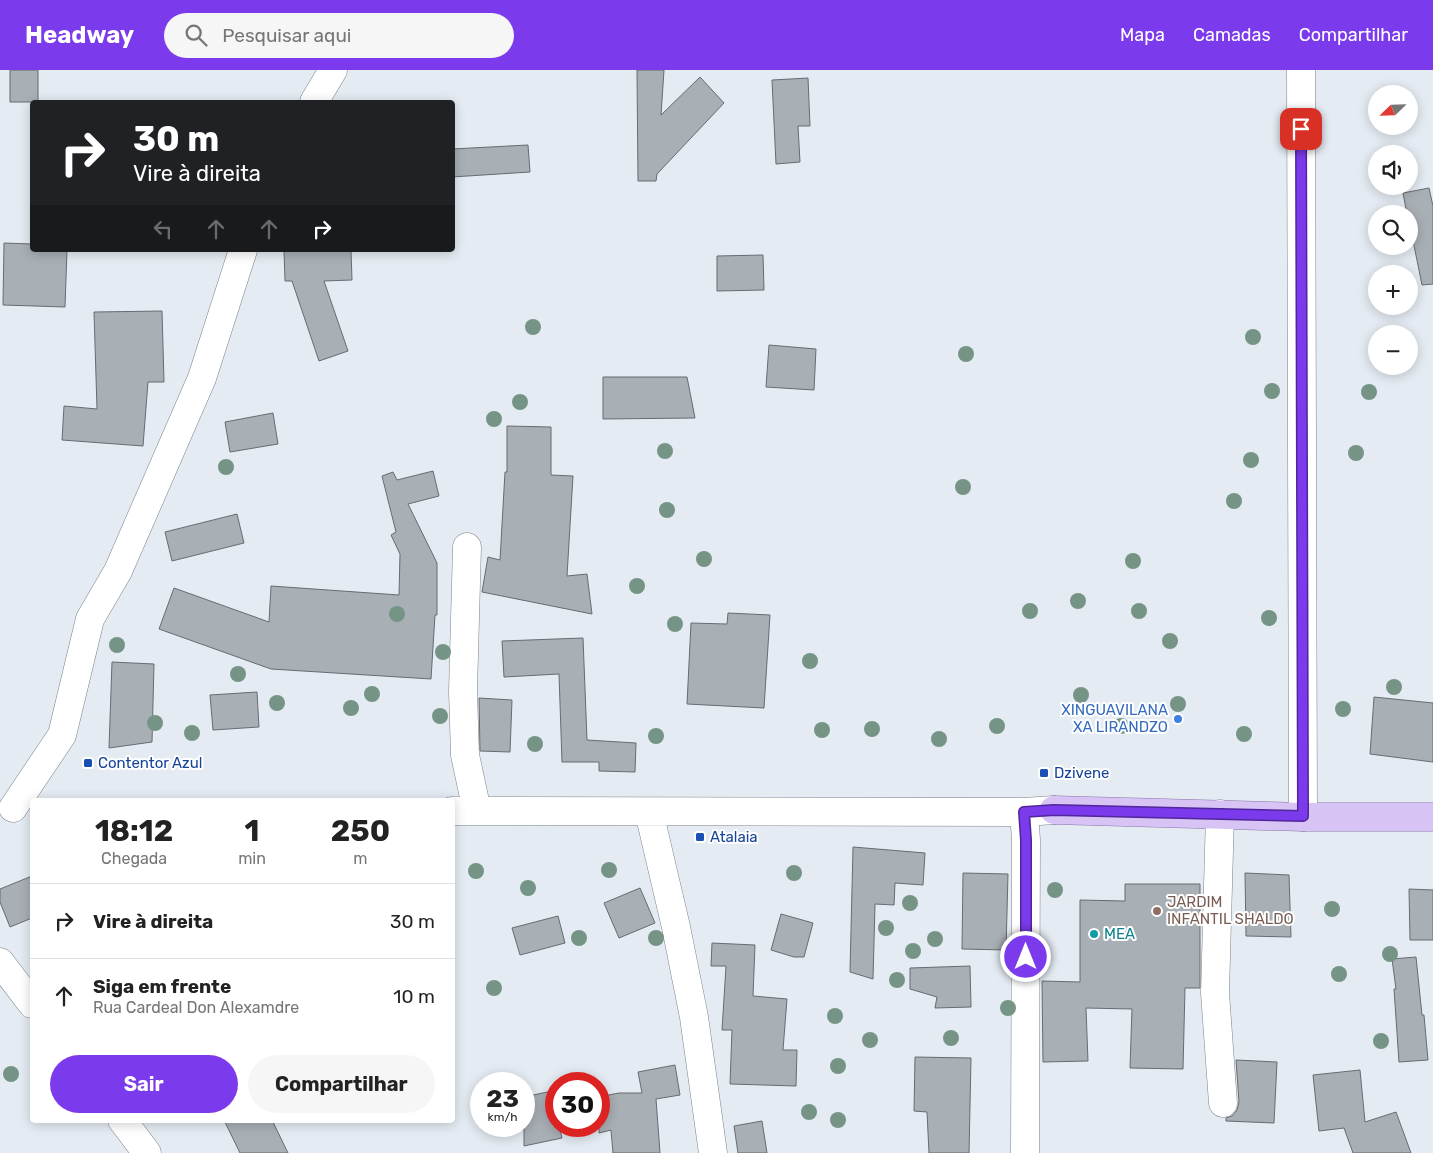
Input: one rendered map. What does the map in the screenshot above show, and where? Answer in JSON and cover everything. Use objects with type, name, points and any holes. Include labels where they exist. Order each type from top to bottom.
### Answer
[{"type":"main road","points":[[1054,810],[1433,817]]},
{"type":"street","points":[[315,100],[332,70]]},
{"type":"street","points":[[1301,70],[1303,816]]},
{"type":"street","points":[[15,808],[62,735],[90,619],[118,571],[202,378],[242,252]]},
{"type":"street","points":[[467,547],[463,700],[465,811],[1024,812],[1054,810]]},
{"type":"street","points":[[650,812],[694,1017],[714,1153]]},
{"type":"street","points":[[1024,812],[1026,840],[1024,1153]]},
{"type":"street","points":[[1220,814],[1215,993],[1223,1103]]},
{"type":"street","points":[[0,962],[30,1001]]},
{"type":"street","points":[[124,1123],[147,1153]]},
{"type":"building","points":[[10,70],[38,70],[38,100],[10,102]]},
{"type":"building","points":[[637,70],[664,70],[661,115],[700,77],[724,103],[657,174],[656,181],[638,181]]},
{"type":"building","points":[[808,78],[810,126],[798,126],[800,162],[776,164],[772,80]]},
{"type":"building","points":[[528,145],[530,172],[455,177],[455,149]]},
{"type":"building","points":[[1429,188],[1433,206],[1433,284],[1422,285],[1416,255],[1418,255],[1418,205],[1405,205],[1403,195],[1418,195],[1418,190]]},
{"type":"building","points":[[4,243],[30,244],[30,252],[67,252],[65,307],[3,305]]},
{"type":"building","points":[[284,252],[351,252],[352,280],[324,281],[348,351],[319,361],[292,281],[285,281]]},
{"type":"building","points":[[763,255],[764,290],[717,291],[717,256]]},
{"type":"building","points":[[162,311],[164,382],[148,382],[143,446],[62,440],[64,406],[97,409],[94,312]]},
{"type":"building","points":[[769,345],[816,349],[814,390],[766,387]]},
{"type":"building","points":[[603,377],[687,377],[695,418],[603,419]]},
{"type":"building","points":[[273,413],[278,444],[230,452],[225,422]]},
{"type":"building","points":[[507,426],[551,427],[551,475],[573,476],[567,576],[587,574],[592,614],[482,592],[488,557],[500,560],[505,472],[507,472]]},
{"type":"building","points":[[433,471],[439,496],[408,504],[437,563],[437,615],[435,615],[431,679],[271,669],[159,629],[174,588],[269,622],[271,586],[399,595],[400,554],[391,535],[396,532],[382,476],[393,472],[397,480]]},
{"type":"building","points":[[237,514],[244,543],[172,561],[165,532]]},
{"type":"building","points":[[728,613],[770,615],[764,708],[687,704],[691,623],[727,624]]},
{"type":"building","points":[[583,638],[587,740],[636,743],[635,772],[599,771],[599,762],[562,762],[559,674],[504,677],[502,641]]},
{"type":"building","points":[[112,662],[154,664],[152,742],[109,748]]},
{"type":"building","points":[[257,692],[259,727],[213,730],[210,695]]},
{"type":"building","points":[[1374,697],[1433,703],[1433,762],[1370,754]]},
{"type":"building","points":[[479,698],[512,700],[510,752],[480,751]]},
{"type":"building","points":[[853,847],[925,853],[923,885],[895,883],[894,905],[875,904],[873,979],[850,972]]},
{"type":"building","points":[[963,873],[1008,874],[1006,950],[962,949]]},
{"type":"building","points":[[1245,873],[1289,875],[1291,937],[1246,936]]},
{"type":"building","points":[[30,877],[30,919],[10,927],[0,902],[0,889]]},
{"type":"building","points":[[1125,884],[1200,884],[1200,988],[1185,988],[1183,1069],[1130,1068],[1132,1009],[1086,1008],[1088,1061],[1043,1062],[1042,981],[1080,982],[1080,900],[1125,901]]},
{"type":"building","points":[[640,888],[655,923],[619,938],[604,903]]},
{"type":"building","points":[[1409,889],[1433,890],[1433,940],[1410,940]]},
{"type":"building","points":[[781,914],[813,923],[804,957],[794,957],[771,950]]},
{"type":"building","points":[[558,916],[565,943],[520,955],[512,928]]},
{"type":"building","points":[[712,943],[755,945],[753,996],[787,999],[783,1050],[797,1050],[796,1086],[730,1084],[732,1030],[722,1030],[726,966],[711,966]]},
{"type":"building","points":[[1416,957],[1428,1060],[1399,1062],[1394,989],[1396,989],[1392,959]]},
{"type":"building","points":[[970,966],[971,1007],[935,1008],[937,997],[910,989],[910,968]]},
{"type":"building","points":[[915,1057],[971,1058],[969,1153],[929,1153],[927,1112],[914,1111]]},
{"type":"building","points":[[1236,1060],[1277,1062],[1274,1123],[1226,1121],[1226,1118],[1232,1116],[1237,1110],[1239,1102]]},
{"type":"building","points":[[675,1065],[680,1095],[656,1099],[660,1153],[613,1153],[610,1130],[610,1095],[642,1093],[638,1072]]},
{"type":"building","points":[[1360,1070],[1365,1122],[1396,1112],[1411,1153],[1353,1153],[1344,1128],[1319,1131],[1313,1075]]},
{"type":"building","points":[[545,1092],[545,1137],[562,1138],[524,1146],[524,1137],[535,1137],[535,1095]]},
{"type":"building","points":[[762,1121],[767,1153],[738,1153],[734,1126]]},
{"type":"building","points":[[225,1123],[273,1123],[288,1153],[240,1153]]},
{"type":"place","name":"XINGUAVILANA XA LIRANDZO","points":[[1178,719]]},
{"type":"place","name":"Contentor Azul","points":[[88,763]]},
{"type":"place","name":"Dzivene","points":[[1044,773]]},
{"type":"place","name":"Atalaia","points":[[700,837]]},
{"type":"place","name":"JARDIM INFANTIL SHALDO","points":[[1157,911]]},
{"type":"place","name":"MEA","points":[[1094,934]]},
{"type":"route","points":[[1026,957],[1026,840],[1024,812],[1054,810],[1303,816],[1301,129]]}]
